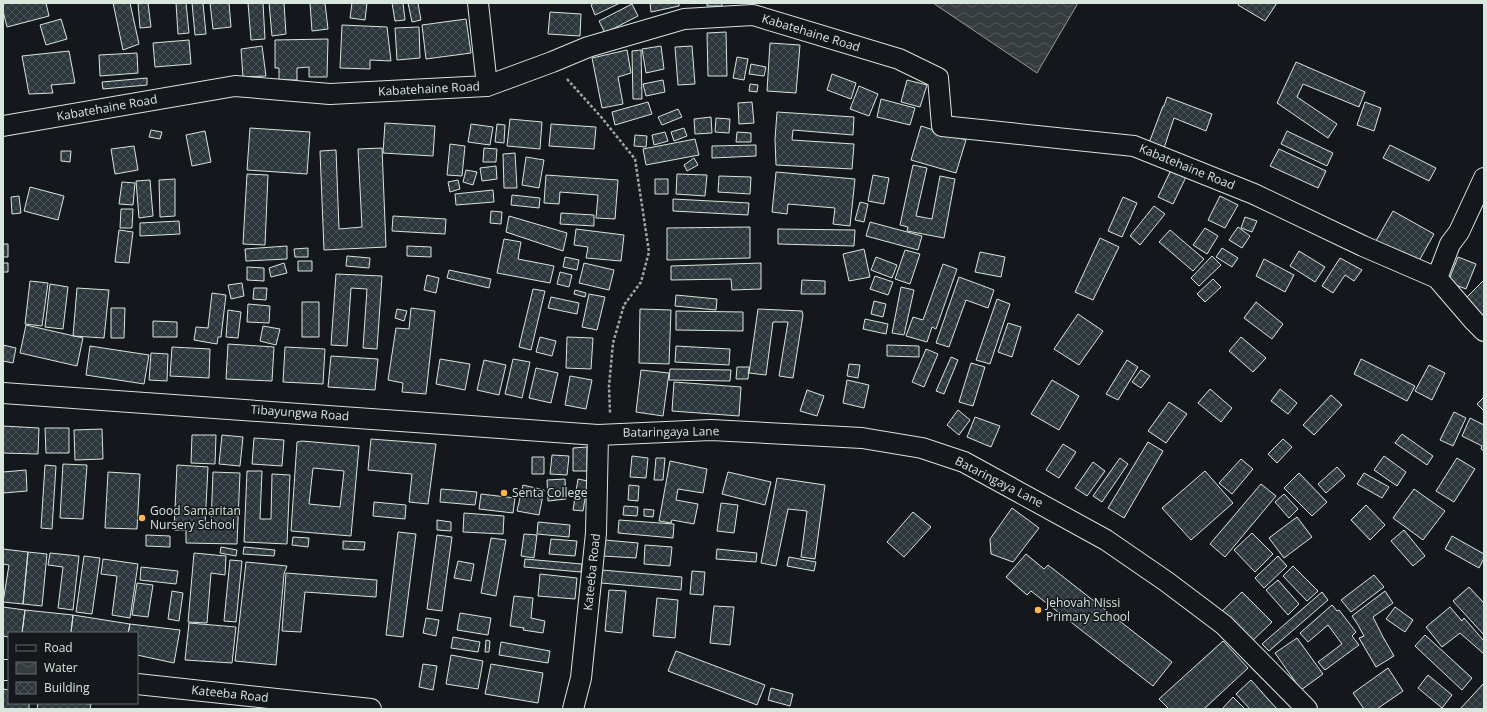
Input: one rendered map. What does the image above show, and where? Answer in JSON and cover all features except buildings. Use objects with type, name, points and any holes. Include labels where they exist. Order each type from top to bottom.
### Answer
[{"type":"street","points":[[478,3],[487,86]]},
{"type":"street","name":"Kabatehaine Road","points":[[3,126],[235,86],[330,94],[487,86],[588,47],[684,19],[753,15],[899,59],[938,78],[942,126],[1134,146],[1254,194],[1363,246],[1437,278]]},
{"type":"street","points":[[1484,178],[1459,232],[1450,244],[1437,278],[1484,331]]},
{"type":"street","name":"Tibayungwa Road","points":[[3,393],[604,434]]},
{"type":"street","name":"Bataringaya Lane","points":[[604,434],[711,430],[862,438],[922,448],[964,462],[1106,540],[1167,582],[1224,625],[1307,709]]},
{"type":"street","name":"Kateeba Road","points":[[573,709],[581,678],[596,533],[604,434]]},
{"type":"street","name":"Kateeba Road","points":[[138,684],[371,709]]},
{"type":"path","points":[[552,62],[602,118],[635,159],[649,252],[641,282],[624,306],[613,343],[604,434]]},
{"type":"water","points":[[933,3],[1078,3],[1037,73]]},
{"type":"place","name":"Senta College","points":[[504,493]]},
{"type":"place","name":"Good Samaritan Nursery School","points":[[142,518]]},
{"type":"place","name":"Jehovah Nissi Primary School","points":[[1038,610]]}]
